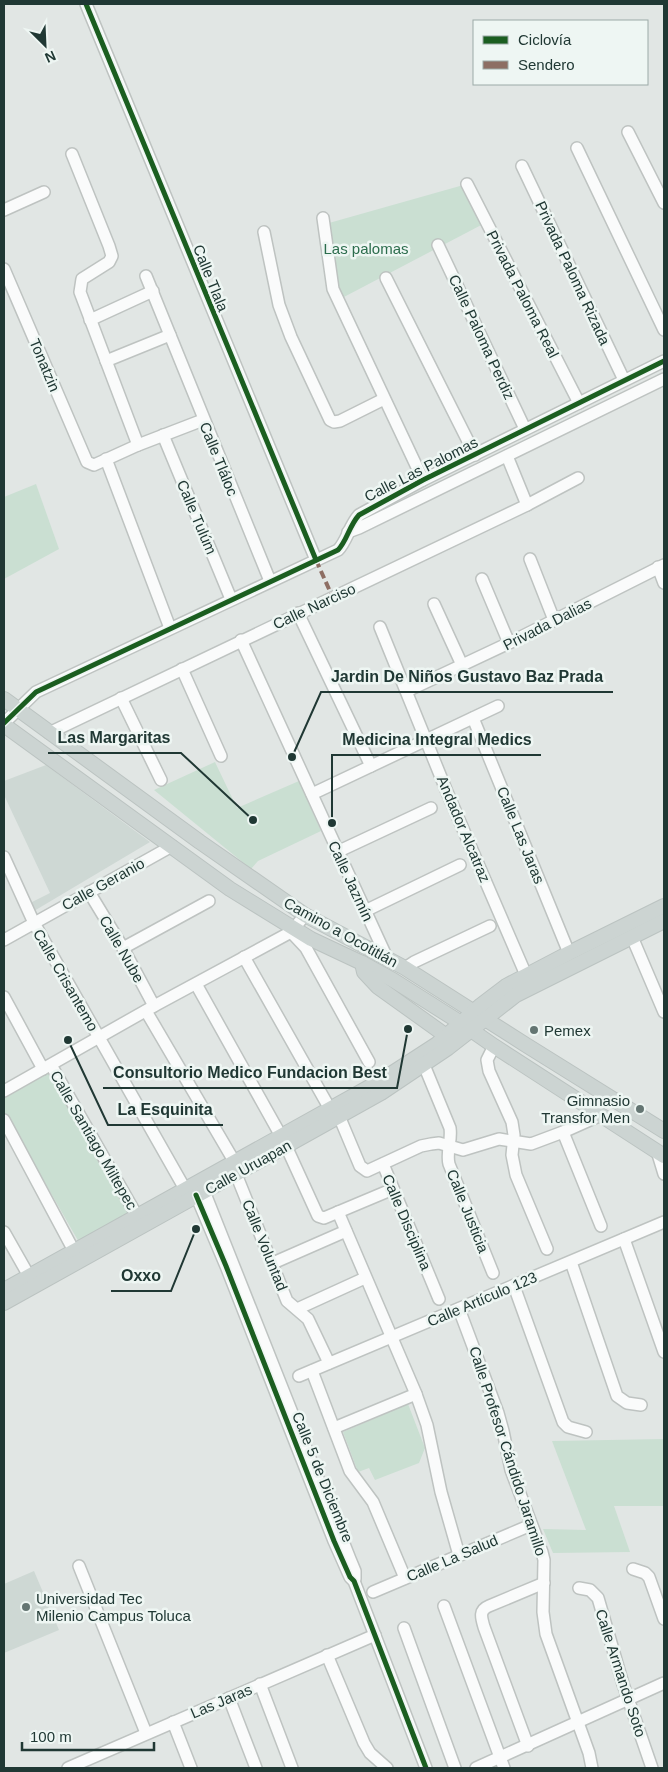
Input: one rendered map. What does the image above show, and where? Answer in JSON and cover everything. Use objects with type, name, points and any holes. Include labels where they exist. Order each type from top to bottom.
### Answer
[{"type":"main road","name":"Camino a Ocotitlán","points":[[4,699],[238,870],[305,916],[406,968],[479,1016],[664,1131]]},
{"type":"main road","name":"Camino a Ocotitlán","points":[[4,724],[230,890],[293,930],[362,962],[393,980],[660,1153]]},
{"type":"main road","points":[[479,1016],[497,992],[526,975],[664,906]]},
{"type":"main road","points":[[479,1016],[516,995],[664,921]]},
{"type":"main road","points":[[362,962],[364,972],[378,987],[451,1039]]},
{"type":"main road","name":"Calle Uruapan","points":[[335,1112],[381,1093],[424,1065],[479,1016]]},
{"type":"main road","name":"Calle Uruapan","points":[[4,1303],[235,1167],[335,1112],[417,1058],[451,1039]]},
{"type":"main road","name":"Calle Uruapan","points":[[4,1290],[136,1216],[195,1192]]},
{"type":"street","name":"Calle Tlala","points":[[86,4],[205,297],[316,560]]},
{"type":"street","points":[[628,132],[664,203]]},
{"type":"street","points":[[577,148],[664,330]]},
{"type":"street","points":[[72,154],[112,252],[109,262],[82,279],[80,292],[138,445]]},
{"type":"street","name":"Privada Paloma Rizada","points":[[522,166],[624,380]]},
{"type":"street","name":"Privada Paloma Real","points":[[467,184],[579,404]]},
{"type":"street","points":[[4,210],[44,192]]},
{"type":"street","points":[[323,218],[331,283],[423,480]]},
{"type":"street","points":[[264,232],[279,305],[291,337],[330,420],[334,422],[340,420],[384,399]]},
{"type":"street","name":"Calle Paloma Perdiz","points":[[438,245],[526,429]]},
{"type":"street","name":"Tonatzin","points":[[4,268],[87,462],[92,465],[106,459]]},
{"type":"street","name":"Calle Tláloc","points":[[146,276],[270,581]]},
{"type":"street","points":[[386,278],[475,455]]},
{"type":"street","points":[[90,320],[153,291]]},
{"type":"street","points":[[106,362],[170,335]]},
{"type":"street","name":"Calle Las Palomas","points":[[4,724],[36,692],[340,548],[359,515],[423,480],[664,361]]},
{"type":"street","name":"Calle Las Palomas","points":[[348,532],[664,379]]},
{"type":"street","points":[[170,628],[106,459],[203,420]]},
{"type":"street","name":"Calle Tulúm","points":[[163,435],[231,599]]},
{"type":"street","points":[[507,456],[527,504]]},
{"type":"street","name":"Calle Narciso","points":[[49,733],[578,478]]},
{"type":"street","points":[[530,559],[554,620]]},
{"type":"street","points":[[661,566],[664,583]]},
{"type":"street","name":"Privada Dalias","points":[[407,691],[509,643],[661,566]]},
{"type":"street","points":[[482,579],[509,643]]},
{"type":"street","points":[[434,604],[462,665]]},
{"type":"street","points":[[298,613],[371,766]]},
{"type":"street","name":"Andador Alcatraz","points":[[380,627],[526,975]]},
{"type":"street","name":"Calle Jazmín","points":[[241,640],[387,958]]},
{"type":"street","points":[[182,669],[221,756]]},
{"type":"street","points":[[121,698],[161,780]]},
{"type":"street","points":[[312,794],[498,706]]},
{"type":"street","name":"Calle Las Jaras","points":[[473,718],[569,953]]},
{"type":"street","points":[[337,852],[431,808]]},
{"type":"street","name":"Calle Geranio","points":[[4,940],[172,846]]},
{"type":"street","name":"Calle Crisantemo","points":[[4,857],[34,922],[99,1038],[195,1192]]},
{"type":"street","points":[[365,911],[460,865]]},
{"type":"street","name":"Calle Nube","points":[[89,892],[123,948],[150,1009],[235,1167]]},
{"type":"street","points":[[123,948],[209,901]]},
{"type":"street","points":[[4,1091],[293,930],[305,916]]},
{"type":"street","points":[[406,968],[414,962],[490,926]]},
{"type":"street","points":[[293,930],[306,948],[369,1062]]},
{"type":"street","points":[[632,937],[664,1012]]},
{"type":"street","points":[[244,957],[335,1112]]},
{"type":"street","points":[[196,984],[283,1141],[318,1216],[324,1218],[393,1190]]},
{"type":"street","name":"Calle Santiago Miltepec","points":[[4,997],[136,1216]]},
{"type":"street","points":[[494,1046],[488,1057],[489,1071],[512,1122],[514,1142],[512,1155],[516,1174],[547,1249]]},
{"type":"street","name":"Calle Justicia","points":[[424,1065],[450,1128],[451,1139],[447,1152],[449,1164],[493,1273]]},
{"type":"street","name":"Calle Disciplina","points":[[335,1112],[362,1168],[370,1170],[383,1164],[439,1299]]},
{"type":"street","points":[[383,1164],[421,1146],[439,1143],[463,1150],[494,1139],[531,1144],[601,1115]]},
{"type":"street","points":[[4,1120],[74,1251]]},
{"type":"street","points":[[563,1132],[601,1226]]},
{"type":"street","points":[[660,1153],[664,1174]]},
{"type":"street","name":"Calle Voluntad","points":[[235,1167],[287,1301],[297,1308],[311,1325],[329,1363]]},
{"type":"street","name":"Calle 5 de Diciembre","points":[[195,1192],[334,1540],[350,1577],[354,1581],[426,1768]]},
{"type":"street","points":[[338,1212],[416,1394],[427,1426],[441,1492],[459,1555]]},
{"type":"street","name":"Calle Artículo 123","points":[[299,1376],[664,1222]]},
{"type":"street","points":[[273,1263],[346,1231]]},
{"type":"street","points":[[4,1232],[29,1276]]},
{"type":"street","points":[[624,1239],[664,1352]]},
{"type":"street","points":[[570,1262],[617,1396],[626,1403],[640,1405]]},
{"type":"street","points":[[297,1308],[365,1278]]},
{"type":"street","points":[[514,1286],[563,1422],[568,1427],[586,1432]]},
{"type":"street","name":"Calle Profesor Cándido Jaramillo","points":[[459,1309],[498,1413],[511,1470],[542,1552],[543,1612],[546,1634],[589,1753],[592,1768]]},
{"type":"street","points":[[312,1370],[350,1471],[373,1502],[405,1578]]},
{"type":"street","points":[[334,1428],[416,1394]]},
{"type":"street","name":"Calle La Salud","points":[[373,1592],[531,1524]]},
{"type":"street","points":[[79,1566],[146,1733]]},
{"type":"street","points":[[633,1569],[645,1573],[649,1577],[664,1619]]},
{"type":"street","points":[[528,1746],[484,1626],[482,1612],[489,1606],[544,1583]]},
{"type":"street","name":"Calle Armando Soto","points":[[579,1588],[590,1590],[598,1598],[628,1700],[652,1768]]},
{"type":"street","points":[[444,1606],[502,1763]]},
{"type":"street","points":[[404,1628],[455,1768]]},
{"type":"street","name":"Las Jaras","points":[[75,1767],[95,1763],[146,1733],[375,1635]]},
{"type":"street","points":[[327,1655],[366,1748],[387,1768]]},
{"type":"street","points":[[476,1768],[502,1763],[528,1746],[664,1683]]},
{"type":"street","points":[[260,1684],[292,1768]]},
{"type":"street","points":[[229,1698],[256,1768]]},
{"type":"street","points":[[173,1722],[190,1768]]},
{"type":"shaded area","points":[[46,765],[150,842],[34,911],[30,903],[50,893],[4,795],[4,781]]},
{"type":"shaded area","name":"Universidad Tec Milenio Campus Toluca","points":[[34,1571],[59,1630],[4,1653],[4,1584]]},
{"type":"green space","name":"Las palomas","points":[[467,184],[487,222],[342,298],[331,283],[329,223]]},
{"type":"green space","points":[[36,484],[59,549],[4,579],[4,497]]},
{"type":"green space","points":[[215,762],[237,808],[299,781],[321,831],[258,861],[251,869],[154,790]]},
{"type":"green space","points":[[49,1073],[129,1215],[80,1244],[4,1111],[4,1098]]},
{"type":"green space","points":[[408,1404],[425,1448],[419,1463],[375,1480],[369,1468],[358,1472],[343,1432]]},
{"type":"green space","points":[[664,1439],[664,1506],[614,1506],[630,1552],[553,1553],[543,1529],[586,1530],[552,1441]]},
{"type":"marked path","points":[[316,560],[333,598]]},
{"type":"cycle path","points":[[86,4],[316,560]]},
{"type":"cycle path","points":[[4,723],[36,692],[338,550],[359,515],[423,480],[664,361]]},
{"type":"cycle path","points":[[196,1195],[226,1266],[334,1541],[350,1577],[354,1581],[426,1768]]},
{"type":"place","name":"Jardin De Niños Gustavo Baz Prada","points":[[292,757]]},
{"type":"place","name":"Las Margaritas","points":[[253,820]]},
{"type":"place","name":"Medicina Integral Medics","points":[[332,823]]},
{"type":"place","name":"Consultorio Medico Fundacion Best","points":[[408,1029]]},
{"type":"place","name":"Pemex","points":[[534,1030]]},
{"type":"place","name":"La Esquinita","points":[[68,1040]]},
{"type":"place","name":"Gimnasio Transfor Men","points":[[640,1109]]},
{"type":"place","name":"Oxxo","points":[[196,1229]]},
{"type":"place","name":"Universidad Tec Milenio Campus Toluca","points":[[26,1607]]}]
